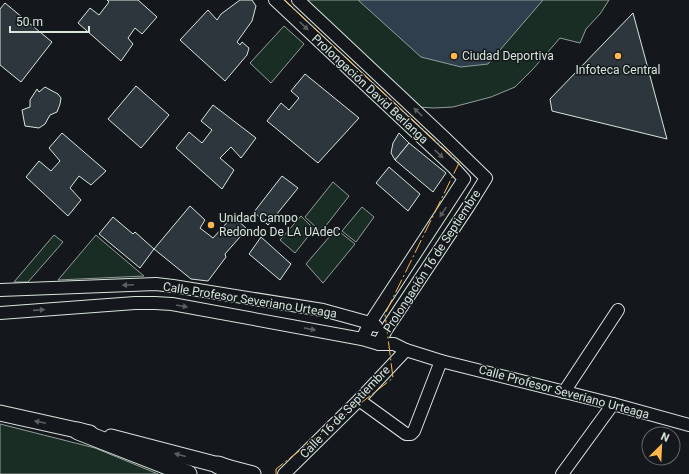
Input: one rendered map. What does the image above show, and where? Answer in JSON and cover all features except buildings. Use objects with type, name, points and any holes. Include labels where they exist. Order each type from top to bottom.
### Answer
[{"type":"highway","points":[[78,431],[188,474]]},
{"type":"highway","points":[[218,465],[242,474]]},
{"type":"main road","points":[[0,413],[110,437],[253,474]]},
{"type":"street","name":"Prolongación David Berlanga","points":[[275,0],[449,163],[464,179]]},
{"type":"street","name":"Prolongación David Berlanga","points":[[298,0],[486,178]]},
{"type":"street","name":"Prolongación 16 de Septiembre","points":[[379,344],[386,330],[486,178]]},
{"type":"street","name":"Prolongación 16 de Septiembre","points":[[362,339],[370,323],[464,179]]},
{"type":"street","name":"Calle Profesor Severiano Urteaga","points":[[0,290],[156,284],[323,310],[370,323],[386,330]]},
{"type":"street","points":[[155,303],[156,284]]},
{"type":"street","name":"Calle Profesor Severiano Urteaga","points":[[0,313],[155,303],[172,304],[362,339],[379,344],[394,344],[406,350],[441,361],[613,404],[689,425]]},
{"type":"street","points":[[564,392],[618,310]]},
{"type":"street","points":[[386,330],[394,344]]},
{"type":"street","name":"Calle 16 de Septiembre","points":[[284,474],[359,400],[406,350]]},
{"type":"street","points":[[359,400],[406,434],[411,434],[414,431],[441,361]]},
{"type":"street","points":[[562,474],[613,404]]},
{"type":"green space","name":"Ciudad Deportiva","points":[[303,0],[609,0],[600,14],[586,29],[580,43],[560,38],[515,87],[491,97],[453,107],[434,108],[417,107]]},
{"type":"green space","points":[[284,26],[304,44],[271,83],[250,63]]},
{"type":"green space","points":[[333,182],[349,196],[321,232],[305,217]]},
{"type":"green space","points":[[362,207],[374,217],[356,242],[342,231]]},
{"type":"green space","points":[[301,216],[314,229],[295,253],[280,240]]},
{"type":"green space","points":[[336,229],[355,244],[323,283],[306,264]]},
{"type":"green space","points":[[54,235],[63,242],[28,282],[14,282]]},
{"type":"green space","points":[[96,235],[98,237],[144,276],[58,280]]},
{"type":"green space","points":[[0,424],[95,448],[158,474],[0,474]]},
{"type":"water","points":[[358,0],[543,0],[488,64],[461,67],[421,57]]},
{"type":"power","points":[[276,474],[276,469],[393,378],[385,314],[459,163],[284,0]]},
{"type":"place","name":"Ciudad Deportiva","points":[[454,56]]},
{"type":"place","name":"Infoteca Central","points":[[618,56]]},
{"type":"place","name":"Unidad Campo Redondo De LA UAdeC","points":[[211,225]]}]
